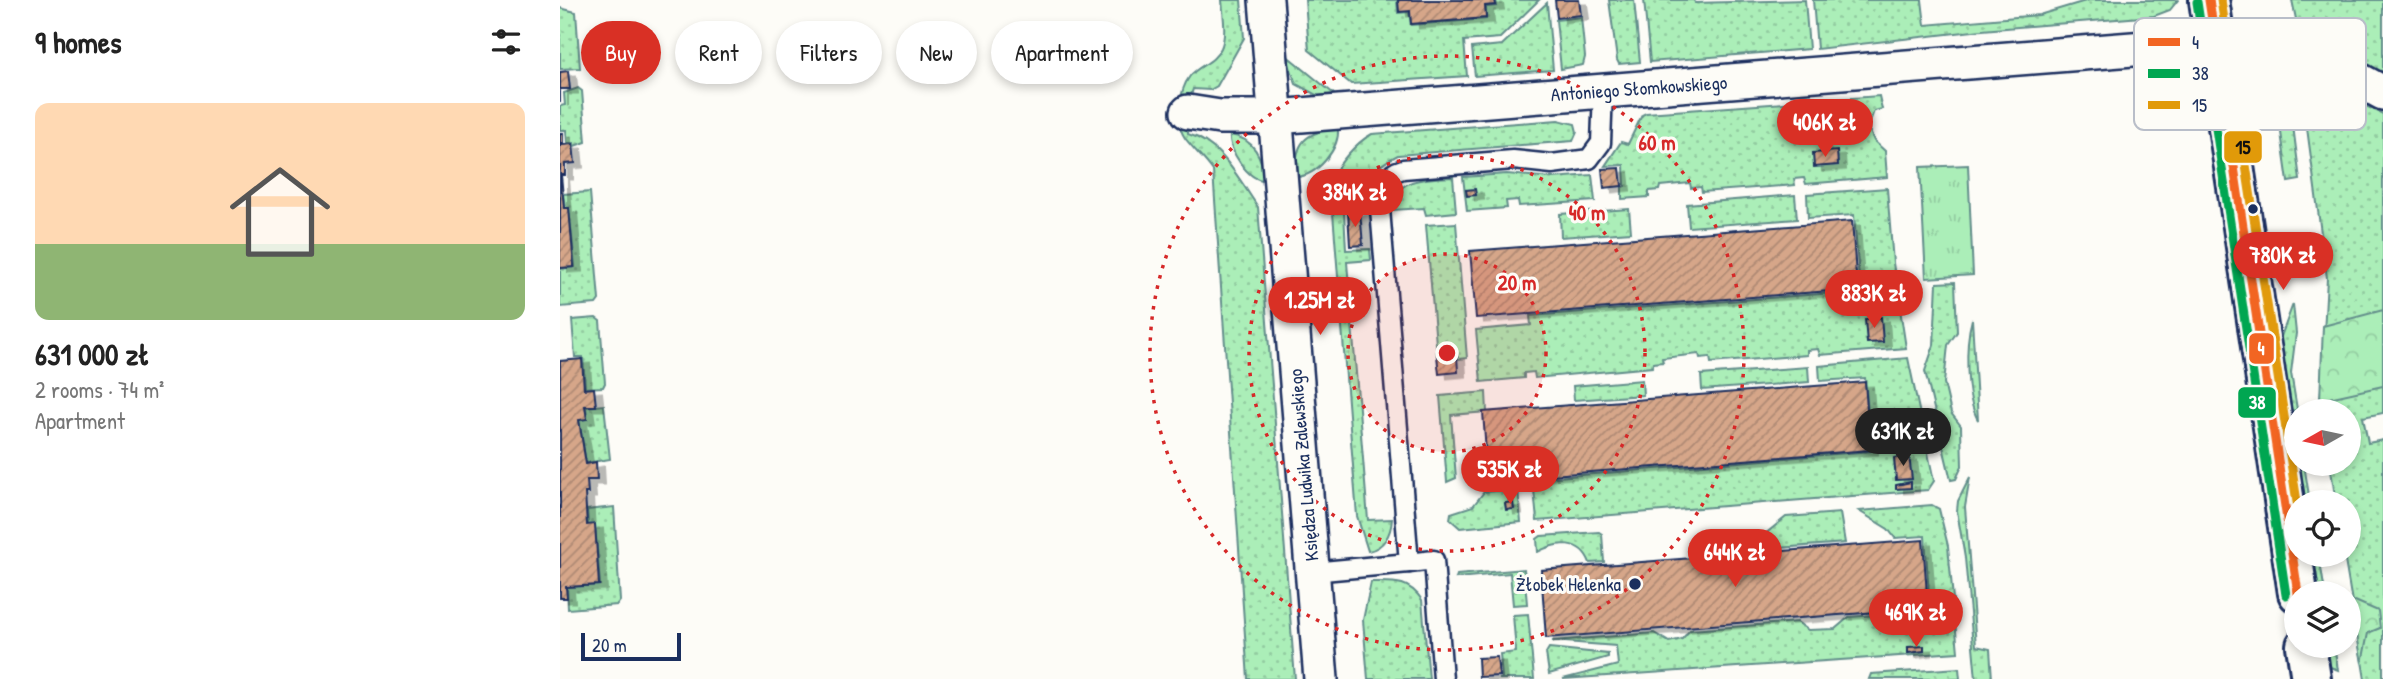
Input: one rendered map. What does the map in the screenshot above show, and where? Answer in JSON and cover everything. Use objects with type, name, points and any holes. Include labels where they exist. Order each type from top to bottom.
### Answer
[{"type":"street","name":"Księdza Ludwika Zalewskiego","points":[[1266,0],[1321,679]]},
{"type":"street","points":[[2209,0],[2212,18]]},
{"type":"street","name":"Antoniego Słomkowskiego","points":[[1188,112],[1220,117],[1276,117],[2134,49]]},
{"type":"street","name":"Antoniego Słomkowskiego","points":[[2366,84],[2383,93]]},
{"type":"street","points":[[2228,130],[2296,581]]},
{"type":"street","points":[[2308,658],[2311,679]]},
{"type":"lane","points":[[1409,563],[1380,209],[1382,186],[1391,174],[1403,169],[1513,160],[1552,164],[1589,159],[1601,143],[1604,90]]},
{"type":"lane","points":[[1312,572],[1434,560],[1444,679]]},
{"type":"green space","points":[[1222,0],[1241,0],[1244,38],[1217,86],[1210,90],[1193,89],[1187,108],[1188,134],[1200,139],[1220,154],[1258,207],[1295,679],[1248,679],[1213,171],[1185,138],[1179,116],[1186,82],[1194,72],[1214,57],[1223,43]]},
{"type":"green space","points":[[1305,0],[1397,0],[1398,13],[1409,12],[1411,25],[1486,19],[1486,7],[1497,6],[1496,0],[1539,0],[1500,38],[1464,41],[1467,76],[1351,84],[1309,50]]},
{"type":"green space","points":[[1609,0],[1634,0],[1640,62],[1619,64],[1617,60]]},
{"type":"green space","points":[[1644,0],[1694,0],[1695,3],[1805,0],[1809,49],[1650,62]]},
{"type":"green space","points":[[1813,0],[1922,0],[1925,25],[2039,15],[2089,0],[2178,0],[2170,10],[2154,16],[1982,30],[1817,49]]},
{"type":"green space","points":[[2292,0],[2383,0],[2383,72],[2366,63],[2366,18],[2296,18]]},
{"type":"green space","points":[[1547,3],[1553,70],[1475,76],[1472,48],[1502,45]]},
{"type":"green space","points":[[560,8],[576,12],[580,68],[560,69]]},
{"type":"green space","points":[[1581,17],[1585,57],[1583,65],[1561,69],[1556,20]]},
{"type":"green space","points":[[1286,55],[1334,94],[1318,96],[1296,84]]},
{"type":"green space","points":[[578,88],[582,91],[586,142],[574,146],[574,143],[567,143],[566,130],[560,130],[560,106],[565,105],[564,93]]},
{"type":"green space","points":[[1879,96],[1882,109],[1874,111],[1868,127],[1874,141],[1885,151],[1887,177],[1806,184],[1804,178],[1794,179],[1795,185],[1702,192],[1701,187],[1691,188],[1690,183],[1660,186],[1659,190],[1649,191],[1649,197],[1622,199],[1622,187],[1625,186],[1624,165],[1605,166],[1621,142],[1628,144],[1642,115],[1646,113]]},
{"type":"green space","points":[[2366,106],[2383,114],[2383,413],[2363,417],[2368,443],[2383,440],[2383,679],[2365,679],[2361,655],[2361,581],[2348,581],[2346,567],[2361,567],[2361,490],[2334,490],[2332,476],[2361,476],[2361,399],[2321,399],[2327,278],[2307,130],[2366,130]]},
{"type":"green space","points":[[1558,120],[1575,124],[1577,132],[1573,141],[1398,155],[1382,164],[1373,175],[1367,188],[1366,206],[1333,209],[1331,189],[1336,171],[1353,149],[1372,134]]},
{"type":"green space","points":[[1338,128],[1335,144],[1326,160],[1312,172],[1296,177],[1297,155],[1304,141],[1317,132]]},
{"type":"green space","points":[[2281,130],[2294,130],[2300,180],[2288,182]]},
{"type":"green space","points":[[1230,135],[1245,140],[1256,150],[1262,164],[1264,180],[1252,175],[1240,163],[1232,148]]},
{"type":"green space","points":[[1968,165],[1973,275],[1926,278],[1920,167]]},
{"type":"green space","points":[[1507,174],[1552,178],[1592,175],[1595,201],[1519,206],[1518,200],[1506,201],[1507,208],[1467,211],[1463,177]]},
{"type":"green space","points":[[1453,177],[1456,212],[1426,215],[1424,208],[1393,210],[1394,199],[1405,185],[1423,179]]},
{"type":"green space","points":[[1887,188],[1893,263],[1906,348],[1820,355],[1818,349],[1807,350],[1807,355],[1711,363],[1710,357],[1700,358],[1699,354],[1662,358],[1663,362],[1653,363],[1652,367],[1535,378],[1534,372],[1524,373],[1524,378],[1481,382],[1476,330],[1531,325],[1530,316],[1860,291],[1854,215],[1808,218],[1807,194]]},
{"type":"green space","points":[[590,192],[599,300],[596,304],[560,307],[560,269],[575,267],[569,208],[565,208],[563,194]]},
{"type":"green space","points":[[1795,195],[1797,219],[1689,227],[1687,204]]},
{"type":"green space","points":[[1629,209],[1631,232],[1561,237],[1560,214]]},
{"type":"green space","points":[[1344,212],[1346,250],[1370,249],[1371,260],[1347,262],[1368,520],[1392,519],[1386,540],[1368,551],[1357,516],[1333,213]]},
{"type":"green space","points":[[1456,223],[1467,358],[1458,359],[1457,355],[1437,356],[1426,225]]},
{"type":"green space","points":[[1955,282],[1957,332],[1948,345],[1944,383],[1951,413],[1961,426],[1962,466],[1956,479],[1951,480],[1925,371],[1934,345],[1937,283]]},
{"type":"green space","points":[[2293,304],[2296,333],[2291,373],[2295,399],[2286,399],[2279,342]]},
{"type":"green space","points":[[2383,310],[2383,386],[2320,399],[2323,326]]},
{"type":"green space","points":[[596,318],[600,321],[605,383],[603,387],[585,388],[583,357],[575,357],[572,320]]},
{"type":"green space","points":[[1972,319],[1978,420],[1971,398],[1968,370],[1968,342]]},
{"type":"green space","points":[[1908,358],[1934,481],[1928,490],[1537,521],[1533,479],[1871,451],[1865,378],[1820,381],[1819,366]]},
{"type":"green space","points":[[1808,367],[1809,382],[1702,390],[1701,375]]},
{"type":"green space","points":[[1642,380],[1643,395],[1574,400],[1573,386]]},
{"type":"green space","points":[[1486,392],[1487,412],[1451,415],[1456,478],[1447,482],[1440,396]]},
{"type":"green space","points":[[604,405],[610,459],[586,463],[579,420],[587,419],[586,407]]},
{"type":"green space","points":[[2296,476],[2306,476],[2308,490],[2298,490]]},
{"type":"green space","points":[[1970,477],[1965,507],[1976,646],[1990,649],[1992,679],[1976,679],[1965,558],[1957,511],[1958,501]]},
{"type":"green space","points":[[1518,489],[1521,522],[1460,528],[1450,519],[1451,513],[1473,506],[1484,492]]},
{"type":"green space","points":[[1932,505],[1939,509],[1948,546],[1958,652],[1563,679],[1618,665],[1616,646],[1552,641],[1654,633],[1669,642],[1682,639],[1690,630],[1797,622],[1808,630],[1835,629],[1849,617],[1930,611],[1925,536],[1895,538],[1888,529],[1859,511]]},
{"type":"green space","points":[[614,507],[620,601],[617,605],[568,609],[567,587],[600,585],[595,525],[588,525],[587,510]]},
{"type":"green space","points":[[1840,513],[1845,543],[1765,549],[1764,535],[1786,517]]},
{"type":"green space","points":[[1602,534],[1604,562],[1590,563],[1581,550],[1568,544],[1538,552],[1537,539],[1541,536]]},
{"type":"green space","points":[[2310,567],[2321,567],[2323,581],[2312,581]]},
{"type":"green space","points":[[1524,569],[1527,604],[1513,605],[1510,573],[1456,578],[1457,575]]},
{"type":"green space","points":[[1371,582],[1394,582],[1406,586],[1422,600],[1429,679],[1368,679],[1363,620]]},
{"type":"green space","points":[[2361,604],[2378,611],[2380,628],[2368,633],[2362,663]]},
{"type":"green space","points":[[1528,614],[1534,679],[1498,679],[1502,678],[1500,654],[1516,652],[1513,615]]},
{"type":"green space","points":[[1549,648],[1608,654],[1608,657],[1549,674],[1546,653]]},
{"type":"green space","points":[[2324,658],[2336,658],[2338,670],[2325,665]]},
{"type":"green space","points":[[1959,668],[1960,679],[1869,679],[1871,674]]},
{"type":"building","points":[[1398,0],[1495,0],[1496,5],[1485,6],[1486,18],[1411,24],[1410,11],[1399,12]]},
{"type":"building","points":[[1555,0],[1579,0],[1581,15],[1557,18]]},
{"type":"building","points":[[568,71],[570,89],[560,89],[560,72]]},
{"type":"building","points":[[560,133],[563,133],[563,145],[573,144],[575,163],[565,164],[565,175],[561,175],[564,208],[569,208],[574,267],[560,268]]},
{"type":"building","points":[[1837,151],[1838,165],[1814,167],[1813,153]]},
{"type":"building","points":[[1620,168],[1622,186],[1604,188],[1602,169]]},
{"type":"building","points":[[1475,189],[1476,195],[1467,196],[1466,190]]},
{"type":"building","points":[[1360,211],[1363,245],[1350,246],[1348,212]]},
{"type":"building","points":[[1852,221],[1857,289],[1476,318],[1470,251]]},
{"type":"building","points":[[1881,317],[1883,342],[1867,343],[1865,319]]},
{"type":"building","points":[[1457,355],[1458,372],[1439,374],[1437,356]]},
{"type":"building","points":[[582,359],[584,389],[594,388],[596,406],[585,406],[587,419],[579,420],[586,464],[596,462],[597,480],[587,480],[588,493],[585,493],[587,525],[595,524],[599,585],[566,587],[567,598],[560,598],[560,361]]},
{"type":"building","points":[[1865,382],[1870,450],[1488,480],[1483,412]]},
{"type":"building","points":[[1909,456],[1912,479],[1896,480],[1894,458]]},
{"type":"building","points":[[1911,482],[1911,488],[1896,489],[1896,485]]},
{"type":"building","points":[[1513,502],[1514,509],[1506,510],[1505,503]]},
{"type":"building","points":[[1923,540],[1928,608],[1546,638],[1541,570]]},
{"type":"building","points":[[1924,646],[1924,651],[1908,653],[1908,647]]},
{"type":"building","points":[[1497,657],[1499,676],[1479,677],[1478,658]]},
{"type":"transit line","name":"4","points":[[2209,0],[2212,18]]},
{"type":"transit line","name":"15","points":[[2221,0],[2224,18]]},
{"type":"transit line","name":"38","points":[[2197,2],[2199,18]]},
{"type":"transit line","name":"38","points":[[2216,130],[2284,582]]},
{"type":"transit line","name":"4","points":[[2229,130],[2296,581]]},
{"type":"transit line","name":"15","points":[[2241,130],[2295,490]]},
{"type":"place","name":"Żłobek Helenka","points":[[1635,584]]}]
